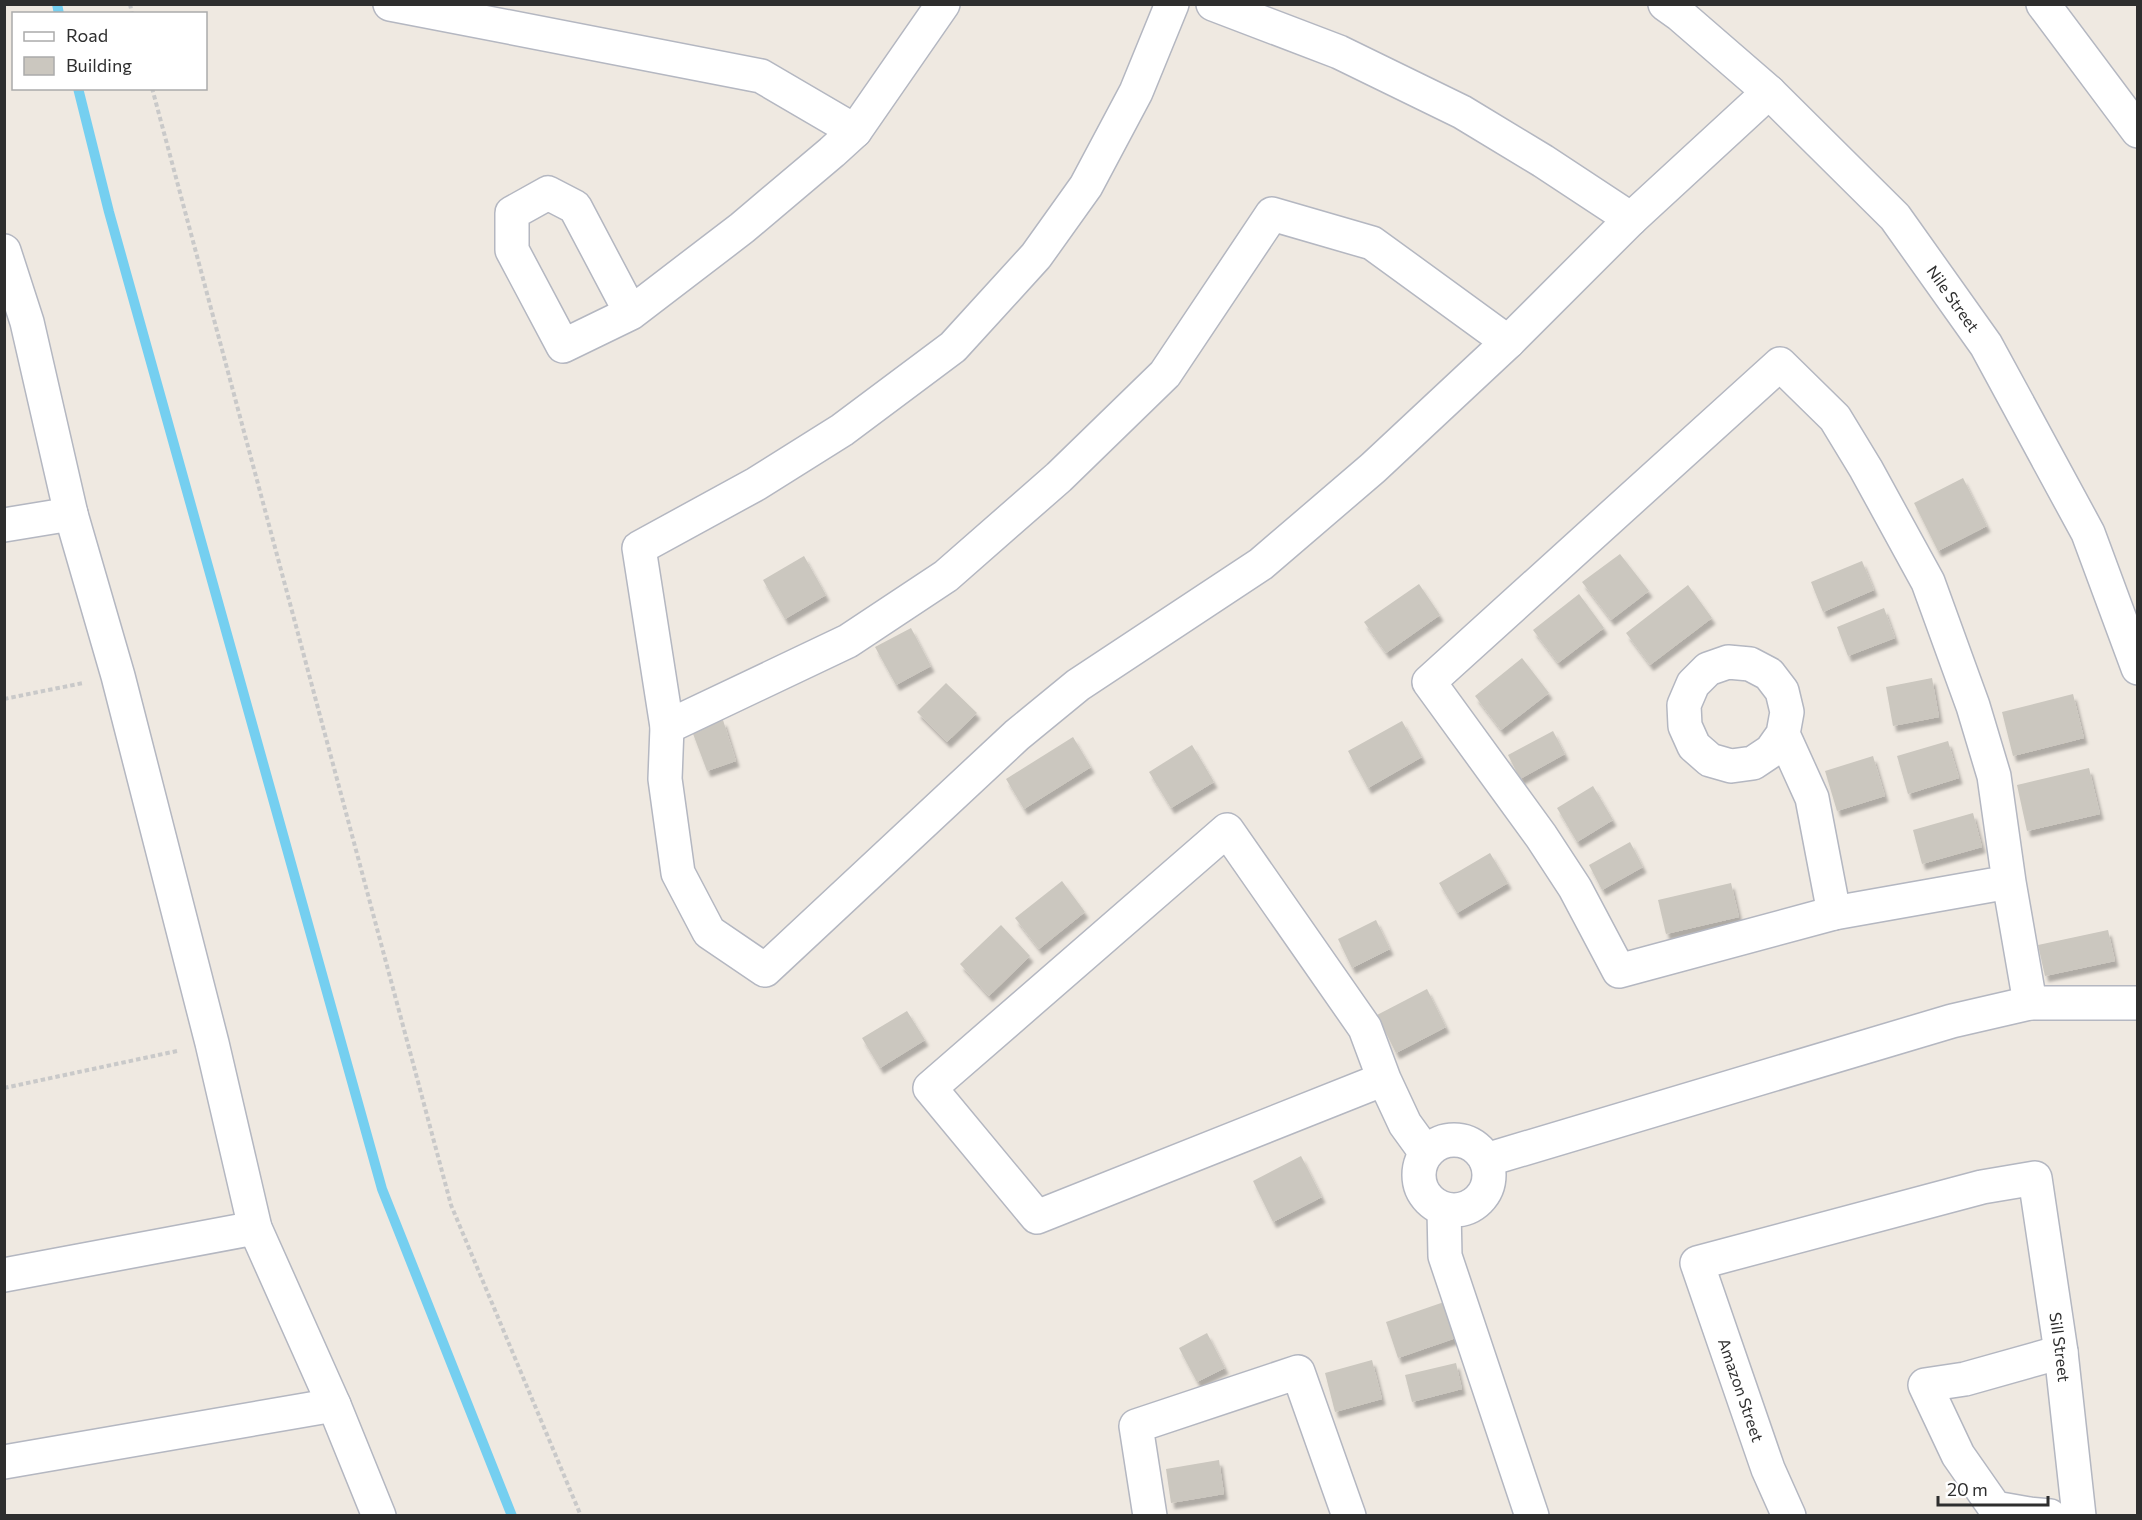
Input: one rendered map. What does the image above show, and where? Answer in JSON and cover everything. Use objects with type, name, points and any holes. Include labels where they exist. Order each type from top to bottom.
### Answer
[{"type":"street","points":[[390,4],[761,76],[855,131]]},
{"type":"street","points":[[632,313],[742,228],[855,131],[943,4]]},
{"type":"street","points":[[1172,4],[1136,92],[1086,186],[1036,256],[953,347],[842,430],[756,484],[639,548],[667,727],[665,778],[678,873],[709,932],[765,970],[1017,735],[1078,685],[1261,564],[1373,468],[1508,342],[1631,219],[1769,92]]},
{"type":"street","points":[[1213,4],[1339,52],[1462,112],[1543,161],[1631,219]]},
{"type":"street","name":"Nile Street","points":[[1665,4],[1769,92],[1895,217],[1986,345],[2088,532],[2138,668]]},
{"type":"street","points":[[2043,4],[2138,131]]},
{"type":"street","points":[[667,727],[848,641],[946,576],[1059,477],[1165,374],[1272,214],[1372,243],[1508,342]]},
{"type":"street","points":[[4,251],[16,324],[118,676],[212,1043],[255,1228],[334,1404],[379,1515]]},
{"type":"street","points":[[2009,882],[1834,913],[1619,971],[1575,888],[1553,853],[1429,682],[1780,364],[1834,418],[1866,469],[1928,582],[1973,706],[1994,776],[2009,882],[2030,1002]]},
{"type":"street","points":[[4,525],[71,514]]},
{"type":"street","points":[[1783,734],[1812,798],[1834,913]]},
{"type":"street","points":[[1384,1079],[1037,1217],[930,1088],[1227,830],[1365,1028],[1384,1079],[1405,1124],[1426,1153]]},
{"type":"street","points":[[1486,1160],[1952,1021],[2030,1002],[2138,1003]]},
{"type":"street","points":[[1458,1140],[1475,1146],[1486,1160],[1489,1180],[1481,1198],[1464,1210],[1444,1210],[1429,1201],[1420,1186],[1419,1169],[1426,1153],[1440,1142],[1458,1140]]},
{"type":"street","name":"Amazon Street","points":[[1789,1515],[1768,1468],[1697,1263],[1982,1187],[2035,1178]]},
{"type":"street","name":"Sill Street","points":[[2035,1178],[2061,1352],[2079,1515]]},
{"type":"street","points":[[1444,1210],[1444,1256],[1532,1515]]},
{"type":"street","points":[[4,1275],[255,1228]]},
{"type":"street","points":[[2050,1515],[1995,1508],[1958,1455],[1925,1385],[1965,1379],[2061,1352]]},
{"type":"street","points":[[1150,1515],[1136,1426],[1298,1372],[1349,1515]]},
{"type":"street","points":[[4,1462],[334,1404]]},
{"type":"path","points":[[153,90],[452,1205],[581,1515]]},
{"type":"path","points":[[4,699],[118,676]]},
{"type":"path","points":[[4,1088],[212,1043]]},
{"type":"building","points":[[1963,478],[1987,526],[1938,551],[1914,503]]},
{"type":"building","points":[[1620,554],[1649,591],[1611,620],[1582,582]]},
{"type":"building","points":[[804,556],[826,595],[785,619],[763,580]]},
{"type":"building","points":[[1862,561],[1874,590],[1823,612],[1811,582]]},
{"type":"building","points":[[1419,584],[1440,615],[1386,653],[1364,622]]},
{"type":"building","points":[[1688,585],[1712,618],[1650,665],[1626,633]]},
{"type":"building","points":[[1579,594],[1604,628],[1558,663],[1533,630]]},
{"type":"building","points":[[1884,608],[1895,638],[1848,656],[1837,627]]},
{"type":"building","points":[[911,628],[931,666],[896,685],[875,647]]},
{"type":"building","points":[[1522,658],[1549,693],[1501,730],[1475,696]]},
{"type":"building","points":[[1932,678],[1939,717],[1893,726],[1886,687]]},
{"type":"building","points":[[946,683],[977,713],[947,742],[917,712]]},
{"type":"building","points":[[2073,694],[2084,738],[2013,756],[2002,712]]},
{"type":"building","points":[[723,720],[736,761],[707,771],[692,731]]},
{"type":"building","points":[[1402,721],[1422,757],[1368,788],[1348,751]]},
{"type":"building","points":[[1553,731],[1565,754],[1520,779],[1508,755]]},
{"type":"building","points":[[1073,737],[1091,767],[1024,809],[1006,779]]},
{"type":"building","points":[[1948,741],[1959,778],[1908,794],[1897,756]]},
{"type":"building","points":[[1192,745],[1214,782],[1171,808],[1149,772]]},
{"type":"building","points":[[1873,756],[1885,796],[1837,811],[1825,771]]},
{"type":"building","points":[[2089,768],[2100,814],[2027,831],[2017,785]]},
{"type":"building","points":[[1593,786],[1613,820],[1577,842],[1557,808]]},
{"type":"building","points":[[1973,813],[1982,847],[1922,864],[1913,830]]},
{"type":"building","points":[[1630,842],[1643,867],[1602,890],[1589,865]]},
{"type":"building","points":[[1490,853],[1508,883],[1457,913],[1439,883]]},
{"type":"building","points":[[1062,881],[1085,912],[1039,949],[1015,918]]},
{"type":"building","points":[[1731,883],[1739,917],[1666,934],[1658,900]]},
{"type":"building","points":[[1376,920],[1390,949],[1352,968],[1338,939]]},
{"type":"building","points":[[1001,925],[1030,956],[989,996],[960,964]]},
{"type":"building","points":[[2108,930],[2115,961],[2045,976],[2038,945]]},
{"type":"building","points":[[1427,989],[1446,1027],[1396,1053],[1377,1015]]},
{"type":"building","points":[[907,1011],[925,1040],[880,1068],[862,1038]]},
{"type":"building","points":[[1301,1156],[1322,1197],[1273,1222],[1253,1181]]},
{"type":"building","points":[[1444,1302],[1456,1338],[1398,1358],[1386,1322]]},
{"type":"building","points":[[1207,1333],[1225,1368],[1197,1382],[1179,1348]]},
{"type":"building","points":[[1372,1360],[1382,1399],[1335,1412],[1325,1373]]},
{"type":"building","points":[[1456,1363],[1462,1389],[1412,1402],[1405,1375]]},
{"type":"building","points":[[1219,1460],[1224,1494],[1171,1503],[1166,1469]]},
{"type":"waterway","points":[[57,4],[59,12]]},
{"type":"waterway","points":[[78,90],[109,212],[382,1189],[512,1516]]}]
